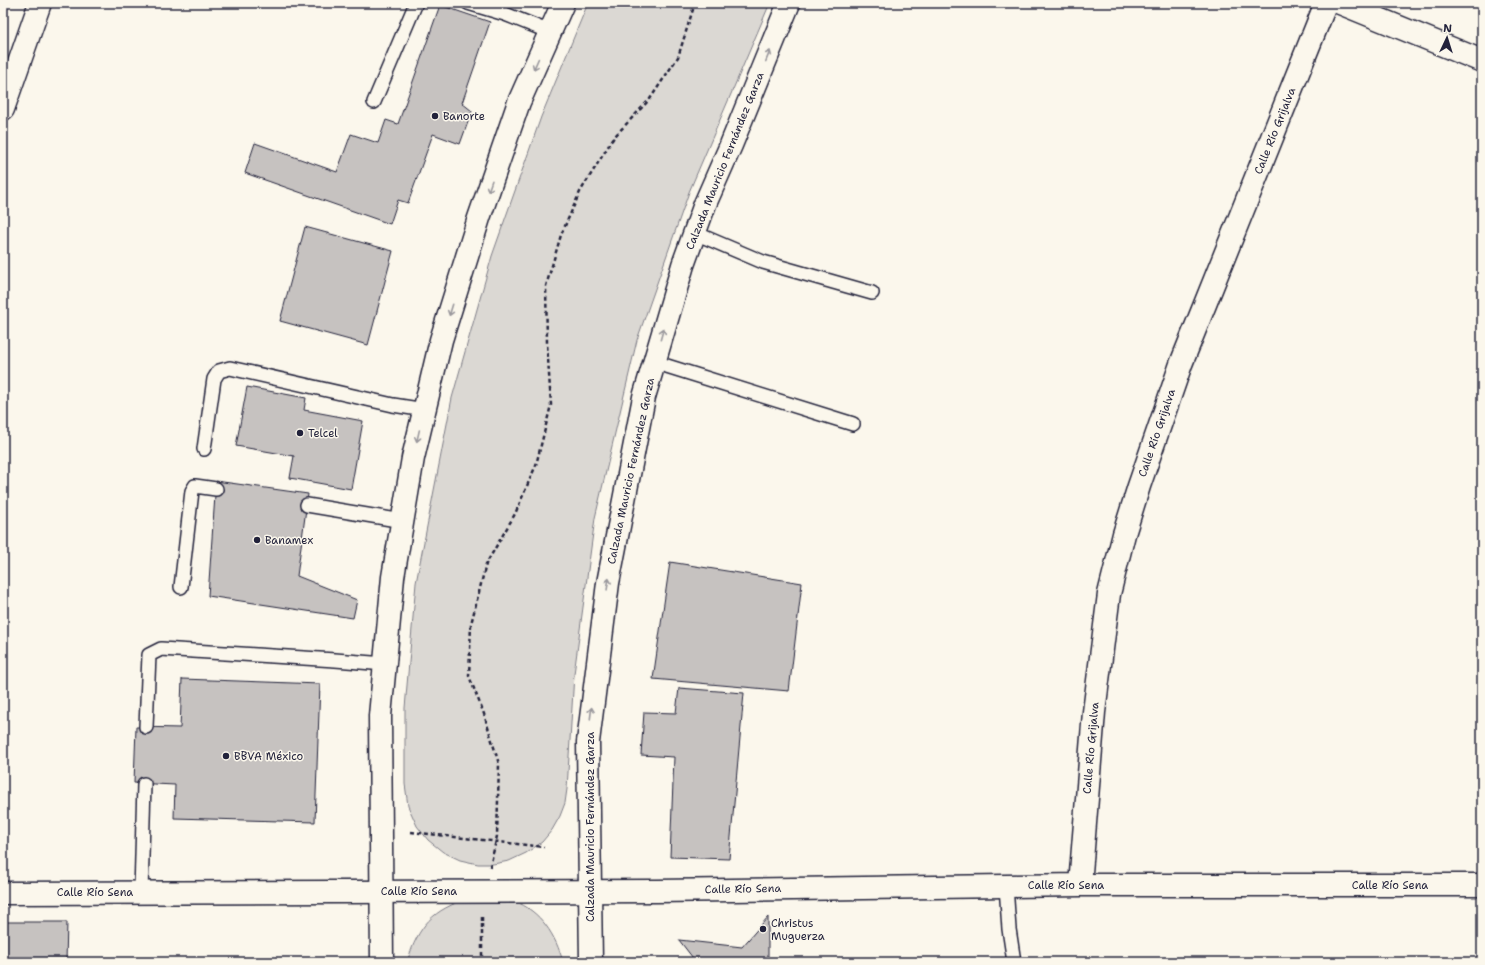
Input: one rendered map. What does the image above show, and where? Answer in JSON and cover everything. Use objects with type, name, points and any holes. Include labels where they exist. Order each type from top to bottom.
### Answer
[{"type":"street","points":[[382,962],[380,891],[380,716],[393,577],[413,458],[441,340],[479,218],[519,102],[563,3]]},
{"type":"street","name":"Calzada Mauricio Fernández Garza","points":[[590,962],[589,734],[608,583],[644,397],[683,265],[705,204],[731,145],[789,3]]},
{"type":"street","name":"Calle Río Grijalva","points":[[1080,885],[1094,712],[1109,594],[1124,534],[1181,364],[1326,3]]},
{"type":"street","points":[[1340,3],[1482,61]]},
{"type":"street","points":[[3,109],[35,5]]},
{"type":"street","name":"Calle Río Sena","points":[[3,893],[590,890],[657,891],[1080,885],[1482,885]]},
{"type":"lane","points":[[374,102],[416,3]]},
{"type":"lane","points":[[468,3],[505,14],[550,32]]},
{"type":"lane","points":[[695,233],[764,262],[872,293]]},
{"type":"lane","points":[[654,362],[853,424]]},
{"type":"lane","points":[[204,449],[214,379],[219,371],[230,368],[393,405],[425,410]]},
{"type":"lane","points":[[180,587],[192,491],[195,486],[216,488]]},
{"type":"lane","points":[[307,505],[403,521]]},
{"type":"lane","points":[[146,727],[149,655],[162,649],[385,664]]},
{"type":"lane","points":[[141,892],[144,784]]},
{"type":"lane","points":[[1006,886],[1009,929],[1014,962]]},
{"type":"path","points":[[482,962],[482,921],[485,891],[496,842],[499,764],[484,714],[469,676],[471,624],[486,564],[515,514],[536,465],[551,405],[547,343],[546,286],[561,235],[580,192],[614,137],[650,99],[678,57],[695,3]]},
{"type":"path","points":[[412,832],[544,847]]},
{"type":"shaded area","points":[[588,3],[770,3],[689,192],[637,340],[595,518],[574,674],[565,803],[552,830],[542,842],[526,853],[509,861],[493,864],[478,864],[460,860],[443,852],[428,840],[417,826],[408,806],[405,784],[405,708],[416,583],[452,398],[492,256],[541,117]]},
{"type":"shaded area","points":[[470,898],[509,900],[524,905],[540,918],[552,934],[563,962],[407,962],[417,938],[429,921],[446,908]]},
{"type":"building","name":"Banorte","points":[[440,5],[490,22],[462,103],[472,111],[460,144],[433,134],[408,203],[398,200],[390,224],[245,173],[255,143],[337,172],[351,134],[378,143],[386,120],[398,124]]},
{"type":"building","points":[[305,227],[393,251],[368,345],[280,321]]},
{"type":"building","name":"Telcel","points":[[247,387],[306,398],[304,410],[363,421],[351,489],[290,478],[294,456],[236,446]]},
{"type":"building","name":"Banamex","points":[[216,481],[308,494],[297,576],[357,600],[353,618],[208,596]]},
{"type":"building","points":[[670,562],[802,583],[789,691],[653,679]]},
{"type":"building","name":"BBVA México","points":[[182,679],[320,684],[315,822],[174,818],[175,785],[134,783],[136,727],[180,728]]},
{"type":"building","points":[[679,688],[744,693],[729,859],[670,857],[674,757],[641,755],[644,712],[676,713]]},
{"type":"building","name":"Christus Muguerza","points":[[768,917],[768,962],[696,962],[679,940],[742,947]]},
{"type":"building","points":[[3,922],[67,922],[66,962],[3,962]]},
{"type":"place","name":"Banorte","points":[[435,116]]},
{"type":"place","name":"Telcel","points":[[300,433]]},
{"type":"place","name":"Banamex","points":[[257,540]]},
{"type":"place","name":"BBVA México","points":[[226,756]]},
{"type":"place","name":"Christus Muguerza","points":[[763,929]]}]
